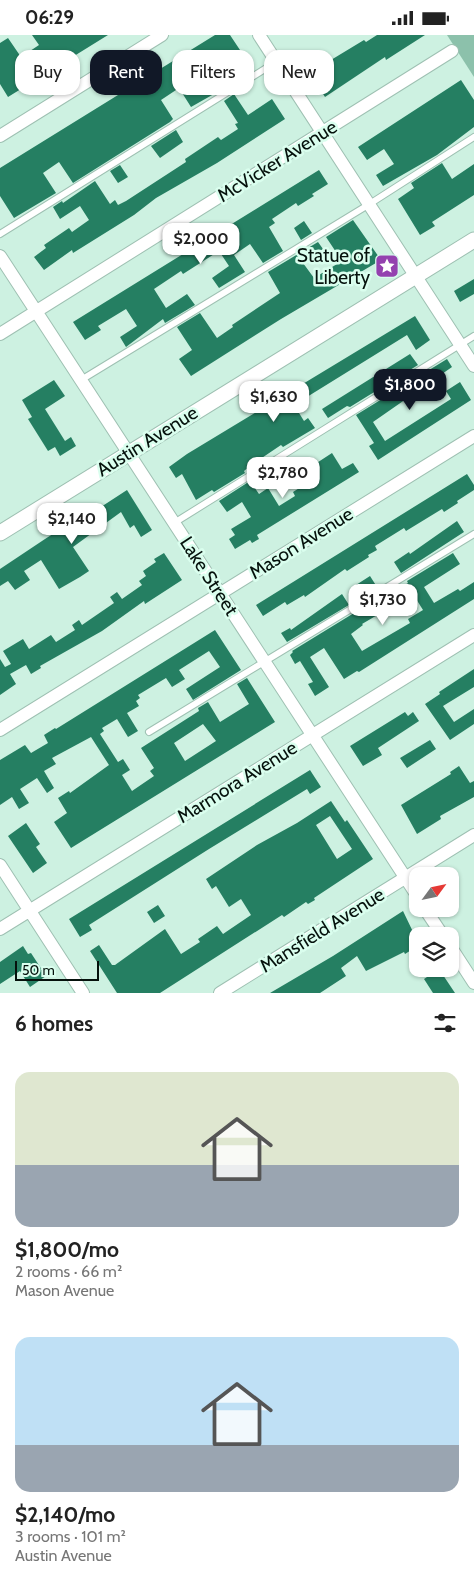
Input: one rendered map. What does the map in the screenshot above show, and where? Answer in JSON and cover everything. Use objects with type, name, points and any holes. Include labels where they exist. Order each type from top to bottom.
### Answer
[{"type":"street","points":[[0,136],[162,35]]},
{"type":"street","points":[[258,35],[268,50]]},
{"type":"street","name":"McVicker Avenue","points":[[0,334],[452,51]]},
{"type":"street","points":[[297,95],[474,366]]},
{"type":"street","name":"Austin Avenue","points":[[0,533],[474,240]]},
{"type":"street","name":"Lake Street","points":[[0,256],[409,884]]},
{"type":"street","name":"Mason Avenue","points":[[0,730],[474,436]]},
{"type":"street","name":"Marmora Avenue","points":[[0,929],[474,635]]},
{"type":"street","name":"Mansfield Avenue","points":[[220,993],[474,835]]},
{"type":"street","points":[[0,865],[83,993]]},
{"type":"street","points":[[459,960],[474,983]]},
{"type":"lane","points":[[0,234],[264,70]]},
{"type":"lane","points":[[81,380],[368,205],[474,137]]},
{"type":"lane","points":[[174,523],[474,336]]},
{"type":"lane","points":[[149,732],[474,534]]},
{"type":"green space","points":[[447,35],[474,35],[474,77]]},
{"type":"building","points":[[32,35],[108,35],[80,52],[80,50],[32,50],[39,45]]},
{"type":"building","points":[[215,35],[230,35],[240,50],[191,50]]},
{"type":"building","points":[[377,35],[425,35],[386,60],[385,57],[334,91],[334,58],[364,40],[366,42]]},
{"type":"building","points":[[8,38],[16,50],[15,93],[8,97],[0,84],[0,43]]},
{"type":"building","points":[[172,62],[172,93],[161,100],[173,119],[73,183],[59,162],[43,173],[56,193],[14,218],[0,196],[0,168],[118,95],[162,95],[162,68]]},
{"type":"building","points":[[461,80],[474,100],[474,127],[437,155],[383,186],[376,175],[394,164],[384,149],[367,160],[358,147]]},
{"type":"building","points":[[183,95],[212,95],[191,107]]},
{"type":"building","points":[[235,95],[248,115],[272,99],[285,119],[217,163],[156,198],[134,215],[73,253],[72,250],[44,270],[34,257],[46,248],[44,245],[69,228],[72,232],[89,220],[80,206],[60,219],[53,207],[62,201],[63,203],[95,181],[110,204],[115,200],[118,205],[126,201],[186,162],[185,159],[218,137],[221,140],[238,129],[235,124],[238,123],[224,101]]},
{"type":"building","points":[[176,130],[183,142],[160,158],[151,146]]},
{"type":"building","points":[[442,163],[452,179],[474,164],[474,195],[432,222],[435,226],[420,235],[398,199],[414,188],[411,183]]},
{"type":"building","points":[[120,165],[128,177],[118,183],[110,171]]},
{"type":"building","points":[[319,170],[328,184],[298,206],[296,203],[272,219],[275,223],[269,227],[283,251],[263,263],[250,244],[234,255],[245,272],[219,288],[212,278],[229,266],[219,251],[183,274],[181,271],[154,289],[166,308],[187,294],[195,305],[165,323],[163,319],[126,347],[120,337],[137,326],[126,309],[98,326],[101,330],[85,340],[73,322]]},
{"type":"building","points":[[353,220],[381,260],[281,319],[191,376],[179,359],[192,350],[177,327],[200,313],[217,338],[233,327],[232,325],[280,293],[268,272],[318,242],[323,249],[303,263],[314,278],[342,261],[326,237]]},
{"type":"building","points":[[304,221],[312,233],[301,240],[294,228]]},
{"type":"building","points":[[474,279],[474,294],[460,302],[454,291]]},
{"type":"building","points":[[415,316],[430,340],[416,350],[407,335],[294,405],[304,421],[308,418],[315,428],[283,447],[281,445],[250,466],[244,471],[245,473],[214,492],[212,490],[196,500],[182,474],[176,478],[169,467],[187,454]]},
{"type":"building","points":[[410,354],[418,365],[350,407],[347,406],[328,418],[322,409]]},
{"type":"building","points":[[447,359],[452,367],[373,422],[385,441],[451,399],[446,391],[460,382],[471,400],[378,460],[369,446],[374,443],[356,415]]},
{"type":"building","points":[[54,380],[65,396],[45,409],[65,441],[71,437],[76,446],[60,456],[55,447],[48,451],[28,419],[32,417],[22,400]]},
{"type":"building","points":[[332,453],[342,469],[353,463],[359,472],[257,535],[259,539],[252,543],[250,540],[235,549],[229,539],[235,535],[231,529],[251,517],[242,502],[227,512],[219,501],[250,481],[259,494],[268,488],[279,506],[295,496],[293,492],[312,480],[306,470]]},
{"type":"building","points":[[467,474],[474,485],[474,490],[457,501],[458,503],[444,512],[442,509],[406,531],[404,528],[375,546],[377,550],[347,571],[345,569],[305,597],[304,595],[287,605],[285,602],[263,616],[256,605]]},
{"type":"building","points":[[127,490],[152,530],[141,537],[134,525],[130,528],[121,512],[73,547],[89,571],[80,577],[59,589],[41,560],[24,571],[30,580],[15,590],[8,581],[0,586],[0,569],[59,530],[61,533]]},
{"type":"building","points":[[457,521],[464,532],[401,573],[394,562],[409,552],[410,554]]},
{"type":"building","points":[[164,553],[182,580],[145,604],[144,601],[102,631],[40,666],[41,668],[31,674],[26,665],[10,674],[16,684],[0,695],[0,659],[5,667],[11,664],[3,651],[23,639],[29,649],[51,635],[56,642],[75,630],[72,625],[79,620],[82,625],[114,603],[110,597],[117,592],[122,599],[142,585],[139,581],[146,576],[143,571],[156,562],[154,559]]},
{"type":"building","points":[[453,553],[460,564],[424,587],[434,603],[474,582],[474,599],[359,672],[357,671],[344,679],[324,648],[310,657],[329,687],[315,696],[308,684],[313,682],[300,661],[295,664],[290,655],[292,651],[354,613],[355,615],[383,596],[384,598],[408,583],[407,581]],"holes":[[[413,594],[423,610],[408,619],[410,623],[362,651],[351,634],[362,624]]]},
{"type":"building","points":[[370,576],[377,587],[363,596],[356,585]]},
{"type":"building","points":[[342,594],[349,605],[287,642],[281,633],[290,628],[291,630]]},
{"type":"building","points":[[215,630],[241,670],[193,700],[186,689],[220,667],[209,651],[179,670],[185,679],[172,687],[166,678],[138,695],[140,698],[136,701],[139,706],[127,713],[138,731],[128,737],[117,719],[102,728],[104,731],[100,734],[118,762],[123,759],[130,770],[122,775],[132,791],[154,776],[150,771],[154,768],[141,748],[199,711],[198,708],[208,702],[220,722],[249,704],[237,684],[247,678],[275,722],[71,848],[54,822],[67,813],[58,798],[69,791],[70,793],[109,765],[91,737],[52,758],[56,764],[44,771],[54,788],[47,793],[37,778],[20,789],[29,803],[19,809],[12,797],[0,805],[0,760],[25,745],[31,753],[48,743],[44,735]],"holes":[[[203,724],[216,741],[185,761],[174,743]]]},
{"type":"building","points":[[474,669],[474,687],[443,706],[454,722],[474,709],[474,724],[450,740],[425,704],[440,694],[439,692]]},
{"type":"building","points":[[405,712],[408,716],[413,712],[419,721],[378,748],[382,755],[363,766],[350,746]]},
{"type":"building","points":[[430,740],[436,749],[407,768],[400,758]]},
{"type":"building","points":[[459,766],[470,783],[474,781],[474,797],[440,816],[441,819],[417,834],[401,805],[451,774],[450,772]]},
{"type":"building","points":[[310,770],[321,787],[310,794],[307,789],[209,849],[89,925],[92,930],[80,937],[69,919]]},
{"type":"building","points":[[331,801],[345,822],[347,820],[373,859],[314,898],[315,900],[308,904],[306,902],[284,917],[282,915],[160,993],[117,993],[90,951],[99,945],[112,965],[115,965],[165,929],[181,954],[200,942],[198,939],[217,926],[223,934],[251,915],[241,899],[229,907],[216,886],[212,889],[206,879],[257,845],[297,823]],"holes":[[[330,816],[352,849],[337,859],[316,825]]]},
{"type":"building","points":[[26,823],[40,844],[36,847],[47,863],[33,873],[8,836]]},
{"type":"building","points":[[158,905],[165,916],[154,923],[147,912]]},
{"type":"building","points":[[403,911],[411,927],[409,927],[409,951],[405,954],[404,952],[366,971],[357,956],[341,968],[346,976],[320,993],[270,993],[333,956]]},
{"type":"building","points":[[23,946],[28,954],[31,953],[46,976],[30,987],[20,971],[0,984],[0,962]]},
{"type":"building","points":[[427,977],[444,977],[455,993],[433,993],[424,979]]},
{"type":"place","name":"Statue of Liberty","points":[[387,266]]}]
